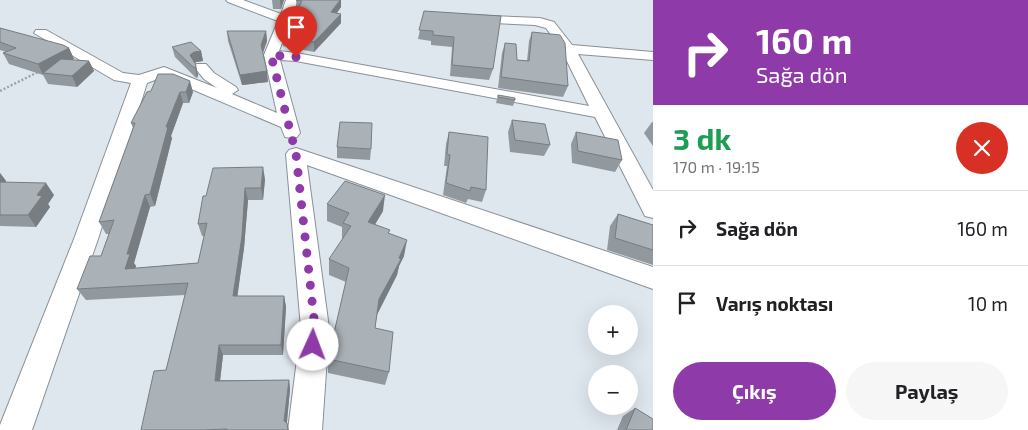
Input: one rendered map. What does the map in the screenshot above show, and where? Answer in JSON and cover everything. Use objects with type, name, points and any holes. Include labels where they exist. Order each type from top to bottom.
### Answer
[{"type":"street","points":[[232,0],[285,20]]},
{"type":"street","points":[[292,0],[271,55],[296,154],[315,328],[305,430]]},
{"type":"street","points":[[453,17],[536,21],[550,25],[568,49],[653,210]]},
{"type":"street","points":[[41,33],[119,77],[140,80],[164,72],[286,116]]},
{"type":"street","points":[[568,49],[653,56]]},
{"type":"street","points":[[271,55],[296,57],[602,113]]},
{"type":"street","points":[[201,67],[209,76],[233,92],[268,106],[286,116]]},
{"type":"street","points":[[15,430],[86,239],[140,80]]},
{"type":"street","points":[[296,154],[653,278]]},
{"type":"path","points":[[0,92],[43,69]]},
{"type":"building","points":[[296,0],[340,0],[331,12],[341,14],[314,42],[282,37],[302,1]]},
{"type":"building","points":[[424,11],[501,16],[493,69],[452,65],[454,37],[433,35],[433,31],[419,30]]},
{"type":"building","points":[[0,28],[69,48],[38,64],[3,53],[16,48],[0,42]]},
{"type":"building","points":[[227,31],[266,31],[261,45],[267,71],[240,75]]},
{"type":"building","points":[[532,32],[560,35],[565,43],[568,86],[501,77],[505,43],[516,44],[517,60],[529,61]]},
{"type":"building","points":[[191,42],[201,51],[190,55],[196,65],[195,68],[172,47]]},
{"type":"building","points":[[61,59],[89,61],[72,76],[43,73]]},
{"type":"building","points":[[158,74],[173,74],[190,81],[186,92],[180,92],[166,127],[168,127],[150,194],[145,195],[127,254],[130,254],[125,269],[198,263],[207,223],[198,224],[203,196],[206,196],[213,168],[263,167],[261,188],[245,188],[242,236],[233,296],[284,296],[281,345],[219,345],[215,381],[289,380],[284,421],[287,423],[288,430],[141,430],[154,371],[166,370],[188,283],[77,289],[90,256],[101,256],[114,220],[99,222],[135,123],[131,123],[147,92],[151,91]]},
{"type":"building","points":[[498,95],[515,98],[515,100],[498,97]]},
{"type":"building","points":[[512,120],[545,124],[550,145],[515,140]]},
{"type":"building","points":[[340,122],[372,123],[371,149],[337,147]]},
{"type":"building","points":[[449,132],[488,137],[486,190],[471,187],[470,191],[446,183],[450,155],[447,154]]},
{"type":"building","points":[[576,132],[618,140],[622,160],[578,151]]},
{"type":"building","points":[[345,181],[385,195],[368,222],[390,230],[388,233],[407,240],[399,258],[401,259],[379,299],[375,328],[393,332],[389,372],[328,359],[349,268],[329,259],[351,226],[343,223],[349,213],[327,204]]},
{"type":"building","points":[[0,182],[46,183],[37,195],[42,196],[28,215],[0,215]]},
{"type":"building","points":[[618,214],[653,225],[653,250],[615,238]]},
{"type":"building","points":[[638,410],[653,419],[653,430],[626,430],[632,415],[638,415]]},
{"type":"route","points":[[296,57],[271,55],[296,154],[315,328],[313,345]]}]
